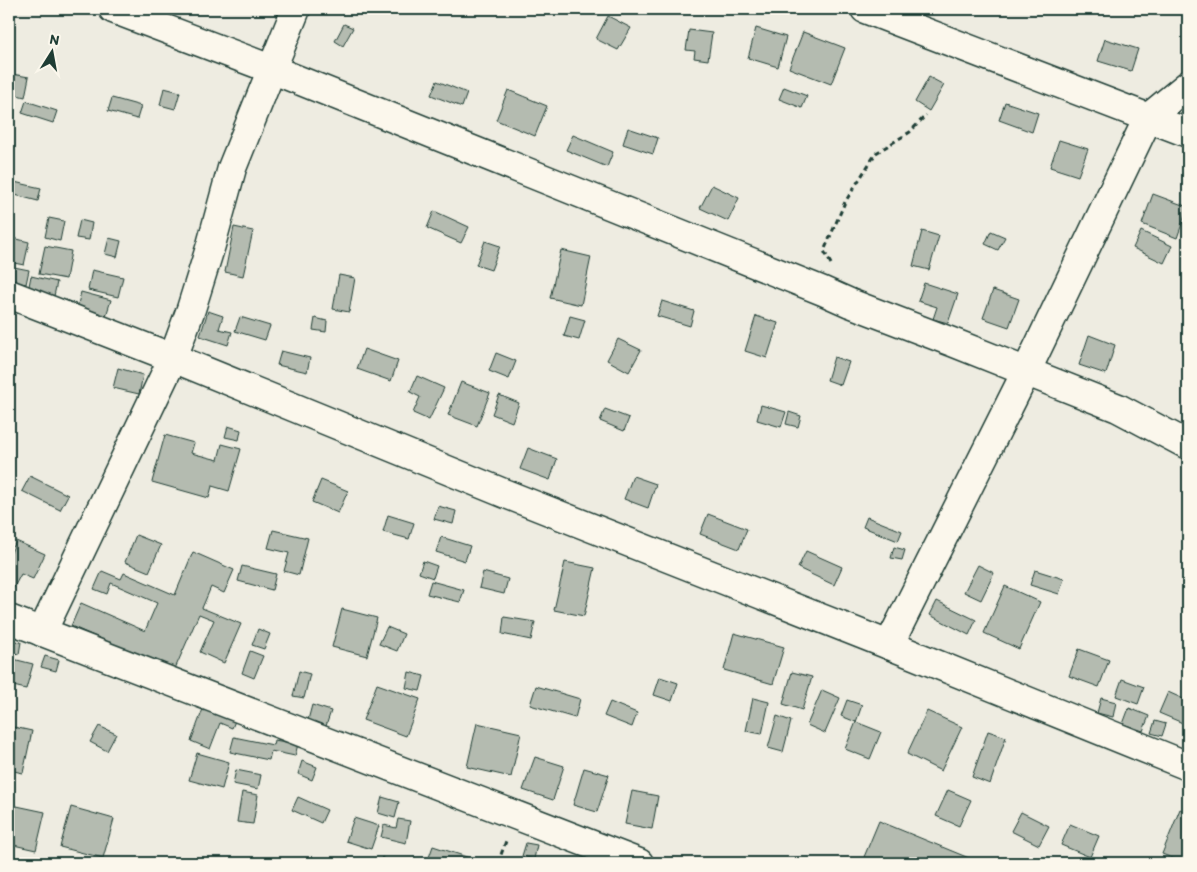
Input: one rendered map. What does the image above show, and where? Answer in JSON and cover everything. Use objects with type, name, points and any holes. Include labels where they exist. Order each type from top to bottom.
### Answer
[{"type":"street","points":[[113,9],[271,69],[850,303],[1118,408],[1188,445]]},
{"type":"street","points":[[42,632],[173,358],[211,245],[232,168],[296,9]]},
{"type":"street","points":[[865,9],[1188,133]]},
{"type":"street","points":[[889,645],[1026,372],[1148,118],[1188,85]]},
{"type":"street","points":[[9,294],[173,358],[506,494],[889,645],[1188,766]]},
{"type":"street","points":[[9,619],[639,863]]},
{"type":"path","points":[[823,291],[831,265],[824,251],[845,202],[876,153],[910,132],[926,115]]},
{"type":"building","points":[[1169,9],[1188,9],[1188,13]]},
{"type":"building","points":[[608,16],[631,28],[618,50],[596,39]]},
{"type":"building","points":[[344,24],[353,28],[343,46],[335,41]]},
{"type":"building","points":[[756,28],[786,37],[778,67],[748,58]]},
{"type":"building","points":[[689,30],[712,33],[708,60],[694,58],[695,51],[686,50]]},
{"type":"building","points":[[803,32],[845,48],[831,84],[789,68]]},
{"type":"building","points":[[1105,39],[1138,49],[1131,71],[1098,61]]},
{"type":"building","points":[[12,74],[29,77],[25,97],[9,93]]},
{"type":"building","points":[[929,77],[944,85],[929,111],[915,102]]},
{"type":"building","points":[[437,81],[467,93],[462,107],[431,95]]},
{"type":"building","points":[[784,87],[807,96],[802,108],[779,99]]},
{"type":"building","points":[[164,88],[180,92],[175,109],[160,105]]},
{"type":"building","points":[[508,90],[547,106],[535,136],[496,120]]},
{"type":"building","points":[[112,98],[141,106],[137,119],[108,111]]},
{"type":"building","points":[[26,101],[57,111],[53,123],[22,113]]},
{"type":"building","points":[[1005,102],[1038,113],[1032,132],[999,120]]},
{"type":"building","points":[[628,128],[658,138],[653,154],[623,144]]},
{"type":"building","points":[[573,135],[613,152],[607,167],[566,150]]},
{"type":"building","points":[[1059,140],[1088,149],[1078,176],[1050,167]]},
{"type":"building","points":[[14,182],[41,188],[38,201],[11,194]]},
{"type":"building","points":[[712,185],[739,198],[728,221],[700,208]]},
{"type":"building","points":[[1153,194],[1188,207],[1177,238],[1142,224]]},
{"type":"building","points":[[434,211],[469,227],[461,243],[427,228]]},
{"type":"building","points":[[49,218],[64,221],[60,241],[45,237]]},
{"type":"building","points":[[80,220],[92,223],[89,240],[76,238]]},
{"type":"building","points":[[234,227],[253,231],[243,276],[225,272]]},
{"type":"building","points":[[922,231],[939,236],[929,270],[913,266]]},
{"type":"building","points":[[991,231],[1005,237],[998,250],[985,244]]},
{"type":"building","points":[[1141,231],[1172,246],[1164,263],[1133,248]]},
{"type":"building","points":[[9,237],[29,242],[24,265],[9,262]]},
{"type":"building","points":[[109,238],[121,241],[117,257],[105,254]]},
{"type":"building","points":[[485,241],[500,246],[491,270],[476,265]]},
{"type":"building","points":[[45,246],[71,251],[66,279],[39,274]]},
{"type":"building","points":[[561,250],[591,257],[581,305],[550,298]]},
{"type":"building","points":[[9,266],[29,270],[26,284],[9,281]]},
{"type":"building","points":[[92,270],[123,277],[118,297],[88,290]]},
{"type":"building","points":[[339,275],[355,278],[349,312],[333,309]]},
{"type":"building","points":[[31,276],[57,282],[54,296],[28,291]]},
{"type":"building","points":[[924,283],[958,294],[948,323],[933,319],[937,307],[918,301]]},
{"type":"building","points":[[993,290],[1019,299],[1009,327],[983,318]]},
{"type":"building","points":[[81,292],[111,300],[106,316],[77,308]]},
{"type":"building","points":[[662,301],[694,311],[690,326],[657,316]]},
{"type":"building","points":[[208,311],[223,316],[219,329],[232,332],[228,345],[200,336]]},
{"type":"building","points":[[570,316],[585,320],[579,340],[564,336]]},
{"type":"building","points":[[756,316],[778,323],[767,358],[745,351]]},
{"type":"building","points":[[240,317],[270,326],[265,340],[235,331]]},
{"type":"building","points":[[315,318],[327,321],[326,332],[313,330]]},
{"type":"building","points":[[1089,335],[1115,345],[1106,374],[1079,365]]},
{"type":"building","points":[[618,339],[641,350],[629,372],[607,360]]},
{"type":"building","points":[[364,349],[398,361],[391,381],[357,369]]},
{"type":"building","points":[[281,351],[310,358],[307,372],[277,365]]},
{"type":"building","points":[[496,353],[516,361],[509,379],[489,371]]},
{"type":"building","points":[[834,357],[849,362],[841,385],[827,380]]},
{"type":"building","points":[[118,368],[143,375],[139,394],[113,388]]},
{"type":"building","points":[[417,376],[444,388],[429,420],[413,413],[420,397],[410,392]]},
{"type":"building","points":[[461,382],[490,393],[477,426],[448,415]]},
{"type":"building","points":[[499,395],[519,403],[512,422],[492,414]]},
{"type":"building","points":[[761,405],[786,412],[781,427],[757,420]]},
{"type":"building","points":[[605,409],[629,418],[624,431],[600,421]]},
{"type":"building","points":[[789,412],[801,416],[798,427],[786,424]]},
{"type":"building","points":[[228,426],[241,430],[239,440],[225,437]]},
{"type":"building","points":[[165,435],[194,443],[191,453],[218,460],[222,444],[241,449],[229,491],[212,486],[209,498],[152,482]]},
{"type":"building","points":[[528,448],[557,459],[550,480],[520,469]]},
{"type":"building","points":[[30,476],[68,495],[60,510],[22,491]]},
{"type":"building","points":[[633,476],[656,484],[648,508],[624,499]]},
{"type":"building","points":[[321,480],[348,491],[338,513],[312,502]]},
{"type":"building","points":[[438,506],[456,511],[453,524],[434,519]]},
{"type":"building","points":[[708,514],[747,529],[739,549],[700,534]]},
{"type":"building","points":[[388,515],[414,523],[409,539],[383,532]]},
{"type":"building","points":[[867,517],[902,531],[898,541],[863,527]]},
{"type":"building","points":[[273,530],[308,538],[299,575],[284,571],[289,553],[268,548]]},
{"type":"building","points":[[136,535],[161,545],[149,572],[125,562]]},
{"type":"building","points":[[441,537],[470,546],[465,561],[436,552]]},
{"type":"building","points":[[16,541],[45,554],[33,579],[21,574],[13,589],[9,587],[9,557]]},
{"type":"building","points":[[894,547],[905,550],[902,560],[891,558]]},
{"type":"building","points":[[806,551],[842,567],[834,585],[798,568]]},
{"type":"building","points":[[193,552],[234,570],[224,593],[211,587],[202,608],[241,624],[224,663],[200,652],[214,620],[199,614],[174,671],[71,626],[81,603],[145,631],[157,603],[111,583],[107,594],[94,589],[102,571],[121,579],[124,573],[175,595]]},
{"type":"building","points":[[423,561],[437,566],[433,578],[419,573]]},
{"type":"building","points":[[565,562],[595,568],[584,616],[554,610]]},
{"type":"building","points":[[978,565],[994,573],[981,600],[964,592]]},
{"type":"building","points":[[242,566],[276,574],[272,590],[238,581]]},
{"type":"building","points":[[1035,570],[1064,579],[1059,594],[1030,585]]},
{"type":"building","points":[[483,572],[508,579],[504,594],[479,588]]},
{"type":"building","points":[[431,581],[464,590],[460,602],[427,594]]},
{"type":"building","points":[[1005,586],[1040,602],[1019,649],[984,633]]},
{"type":"building","points":[[937,601],[976,620],[969,635],[930,615]]},
{"type":"building","points":[[342,609],[377,618],[367,656],[332,647]]},
{"type":"building","points":[[504,617],[535,622],[531,640],[502,634]]},
{"type":"building","points":[[387,627],[404,634],[397,651],[379,644]]},
{"type":"building","points":[[258,629],[270,634],[264,649],[252,645]]},
{"type":"building","points":[[734,633],[784,647],[773,684],[724,670]]},
{"type":"building","points":[[9,640],[21,642],[19,654],[9,652]]},
{"type":"building","points":[[1079,649],[1109,660],[1099,687],[1069,676]]},
{"type":"building","points":[[250,651],[263,656],[254,678],[242,673]]},
{"type":"building","points":[[45,656],[59,660],[56,671],[41,667]]},
{"type":"building","points":[[9,658],[33,664],[26,689],[9,685]]},
{"type":"building","points":[[299,671],[310,674],[304,698],[293,696]]},
{"type":"building","points":[[409,672],[424,676],[420,691],[406,688]]},
{"type":"building","points":[[792,672],[812,677],[802,710],[783,704]]},
{"type":"building","points":[[660,677],[678,683],[672,701],[654,695]]},
{"type":"building","points":[[1122,679],[1144,687],[1138,704],[1116,696]]},
{"type":"building","points":[[377,684],[420,699],[406,736],[363,720]]},
{"type":"building","points":[[536,686],[580,699],[575,718],[530,705]]},
{"type":"building","points":[[822,690],[840,698],[825,733],[807,725]]},
{"type":"building","points":[[1168,692],[1188,701],[1188,717],[1185,724],[1159,713]]},
{"type":"building","points":[[753,698],[769,702],[762,734],[746,731]]},
{"type":"building","points":[[1101,698],[1116,702],[1113,717],[1097,713]]},
{"type":"building","points":[[847,700],[862,705],[856,722],[841,716]]},
{"type":"building","points":[[610,702],[637,713],[632,727],[604,716]]},
{"type":"building","points":[[312,705],[331,711],[326,726],[308,720]]},
{"type":"building","points":[[1129,708],[1149,716],[1143,731],[1123,724]]},
{"type":"building","points":[[203,709],[235,721],[232,728],[220,723],[210,749],[191,741]]},
{"type":"building","points":[[927,711],[962,727],[941,771],[907,754]]},
{"type":"building","points":[[777,716],[791,721],[783,752],[768,748]]},
{"type":"building","points":[[1155,721],[1166,724],[1162,736],[1151,733]]},
{"type":"building","points":[[856,722],[881,732],[870,759],[845,749]]},
{"type":"building","points":[[477,723],[521,733],[511,777],[467,767]]},
{"type":"building","points":[[9,726],[32,731],[23,773],[9,770]]},
{"type":"building","points":[[99,726],[116,734],[107,751],[90,742]]},
{"type":"building","points":[[988,731],[1006,737],[990,784],[972,777]]},
{"type":"building","points":[[234,737],[273,745],[274,740],[298,744],[295,756],[271,751],[269,760],[230,752]]},
{"type":"building","points":[[197,753],[229,762],[222,789],[189,780]]},
{"type":"building","points":[[535,757],[564,766],[553,800],[523,790]]},
{"type":"building","points":[[302,761],[317,767],[312,780],[298,774]]},
{"type":"building","points":[[584,768],[609,775],[597,812],[573,805]]},
{"type":"building","points":[[236,770],[261,775],[258,789],[233,784]]},
{"type":"building","points":[[948,790],[971,800],[959,826],[936,816]]},
{"type":"building","points":[[632,791],[658,796],[652,829],[625,824]]},
{"type":"building","points":[[242,792],[258,795],[253,824],[237,822]]},
{"type":"building","points":[[298,797],[327,810],[321,823],[292,810]]},
{"type":"building","points":[[382,797],[399,802],[395,818],[378,813]]},
{"type":"building","points":[[12,805],[45,812],[36,850],[9,844],[9,818]]},
{"type":"building","points":[[71,807],[114,819],[103,858],[60,847]]},
{"type":"building","points":[[1180,809],[1188,813],[1188,863],[1162,854]]},
{"type":"building","points":[[1021,812],[1049,826],[1039,845],[1011,831]]},
{"type":"building","points":[[354,818],[379,826],[371,849],[346,841]]},
{"type":"building","points":[[398,819],[410,821],[406,843],[381,837],[384,825],[396,828]]},
{"type":"building","points":[[879,821],[981,863],[878,863],[864,857]]},
{"type":"building","points":[[1070,824],[1099,836],[1090,857],[1061,845]]},
{"type":"building","points":[[526,843],[537,845],[534,859],[522,856]]},
{"type":"building","points":[[433,846],[479,861],[479,863],[427,863]]},
{"type":"building","points":[[382,857],[389,863],[377,863]]}]
